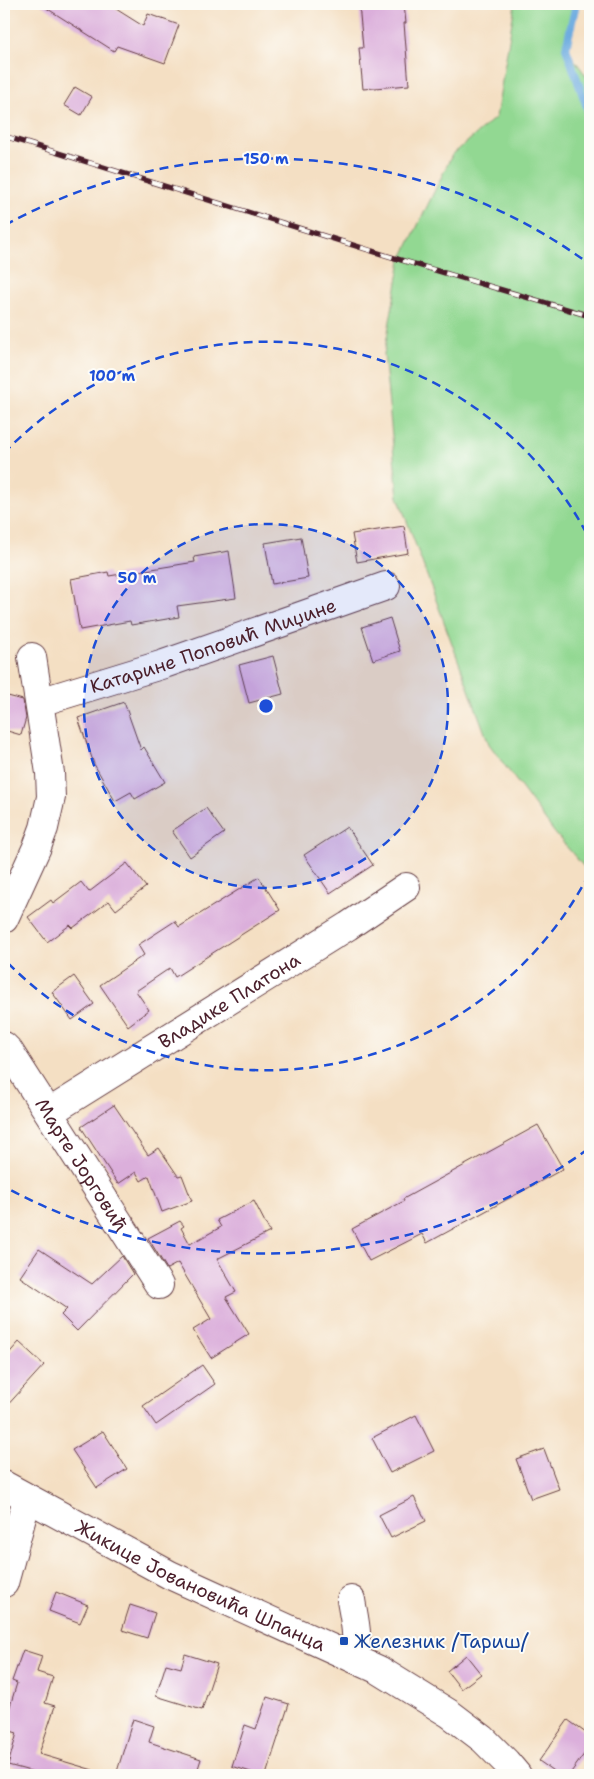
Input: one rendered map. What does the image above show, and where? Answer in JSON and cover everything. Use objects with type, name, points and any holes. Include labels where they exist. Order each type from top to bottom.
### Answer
[{"type":"street","name":"Катарине Поповић Миџине","points":[[40,702],[164,664],[386,586]]},
{"type":"street","points":[[4,919],[37,847],[44,828],[51,797],[50,773],[32,657]]},
{"type":"street","name":"Владике Платона","points":[[50,1112],[348,926],[406,887]]},
{"type":"street","name":"Марте Јорговић","points":[[4,1046],[50,1112],[160,1285]]},
{"type":"street","name":"Жикице Јовановића Шпанца","points":[[4,1485],[170,1575],[379,1670],[450,1714],[483,1739],[517,1775]]},
{"type":"street","points":[[4,1583],[27,1499]]},
{"type":"street","points":[[351,1600],[357,1637],[353,1658]]},
{"type":"green space","points":[[515,4],[576,4],[566,48],[590,81],[590,874],[554,832],[489,744],[398,497],[384,354],[401,260],[452,155],[496,117]]},
{"type":"building","points":[[40,4],[108,4],[143,26],[148,14],[179,25],[165,63],[117,46],[114,51]]},
{"type":"building","points":[[359,4],[404,4],[409,85],[363,89],[359,48],[363,48]]},
{"type":"building","points":[[75,87],[92,97],[81,115],[64,105]]},
{"type":"building","points":[[404,526],[408,553],[357,562],[352,534]]},
{"type":"building","points":[[301,537],[308,578],[272,584],[265,543]]},
{"type":"building","points":[[229,551],[236,598],[177,606],[179,617],[131,625],[130,621],[80,630],[71,579],[108,572],[109,576],[195,562],[194,557]]},
{"type":"building","points":[[390,618],[400,651],[373,660],[362,627]]},
{"type":"building","points":[[273,656],[283,694],[249,703],[239,665]]},
{"type":"building","points":[[4,695],[23,700],[26,718],[21,735],[4,730]]},
{"type":"building","points":[[124,702],[141,750],[144,747],[165,782],[135,799],[131,792],[115,801],[94,764],[78,718]]},
{"type":"building","points":[[206,808],[224,833],[190,857],[172,831]]},
{"type":"building","points":[[347,827],[373,865],[330,893],[304,855]]},
{"type":"building","points":[[127,863],[146,887],[116,910],[109,901],[73,928],[70,925],[47,942],[28,917],[51,900],[53,903],[81,882],[89,892]]},
{"type":"building","points":[[259,877],[280,910],[175,977],[170,968],[136,991],[149,1010],[128,1026],[100,985],[144,955],[138,945],[175,921],[179,927]]},
{"type":"building","points":[[74,976],[94,1004],[72,1020],[52,992]]},
{"type":"building","points":[[114,1105],[148,1155],[159,1148],[178,1176],[182,1175],[192,1201],[162,1212],[149,1176],[141,1181],[136,1172],[118,1184],[81,1127]]},
{"type":"building","points":[[538,1125],[563,1169],[427,1243],[422,1234],[369,1261],[352,1229]]},
{"type":"building","points":[[254,1201],[270,1232],[217,1259],[236,1292],[226,1297],[249,1334],[211,1358],[193,1330],[211,1319],[178,1263],[167,1269],[148,1238],[180,1221],[184,1226],[181,1228],[190,1244],[221,1227],[217,1220]]},
{"type":"building","points":[[39,1249],[92,1284],[122,1256],[133,1274],[77,1331],[61,1315],[67,1309],[20,1277]]},
{"type":"building","points":[[19,1342],[44,1365],[4,1409],[4,1359]]},
{"type":"building","points":[[202,1365],[215,1384],[156,1425],[143,1406]]},
{"type":"building","points":[[416,1415],[434,1451],[390,1473],[372,1438]]},
{"type":"building","points":[[103,1431],[127,1469],[97,1488],[72,1450]]},
{"type":"building","points":[[544,1449],[559,1489],[531,1499],[516,1459]]},
{"type":"building","points":[[414,1497],[426,1521],[391,1538],[379,1515]]},
{"type":"building","points":[[56,1592],[88,1605],[80,1623],[49,1611]]},
{"type":"building","points":[[130,1605],[155,1613],[147,1638],[122,1630]]},
{"type":"building","points":[[23,1650],[42,1656],[37,1672],[53,1677],[45,1703],[55,1706],[39,1754],[93,1770],[92,1775],[45,1775],[8,1765],[17,1733],[4,1729],[4,1726],[17,1683],[12,1681]]},
{"type":"building","points":[[185,1654],[217,1664],[202,1710],[156,1696],[166,1664],[181,1668]]},
{"type":"building","points":[[466,1655],[481,1674],[461,1689],[447,1671]]},
{"type":"building","points":[[267,1697],[289,1704],[266,1775],[260,1775],[232,1766],[245,1725],[256,1729]]},
{"type":"building","points":[[133,1719],[154,1726],[149,1742],[201,1759],[196,1775],[116,1775]]},
{"type":"building","points":[[568,1720],[590,1736],[590,1746],[569,1775],[559,1775],[539,1761]]},
{"type":"waterway","points":[[576,4],[566,48],[590,116]]},
{"type":"railway","points":[[4,136],[401,260],[590,316]]},
{"type":"place","name":"Железник /Тариш/","points":[[344,1641]]}]
